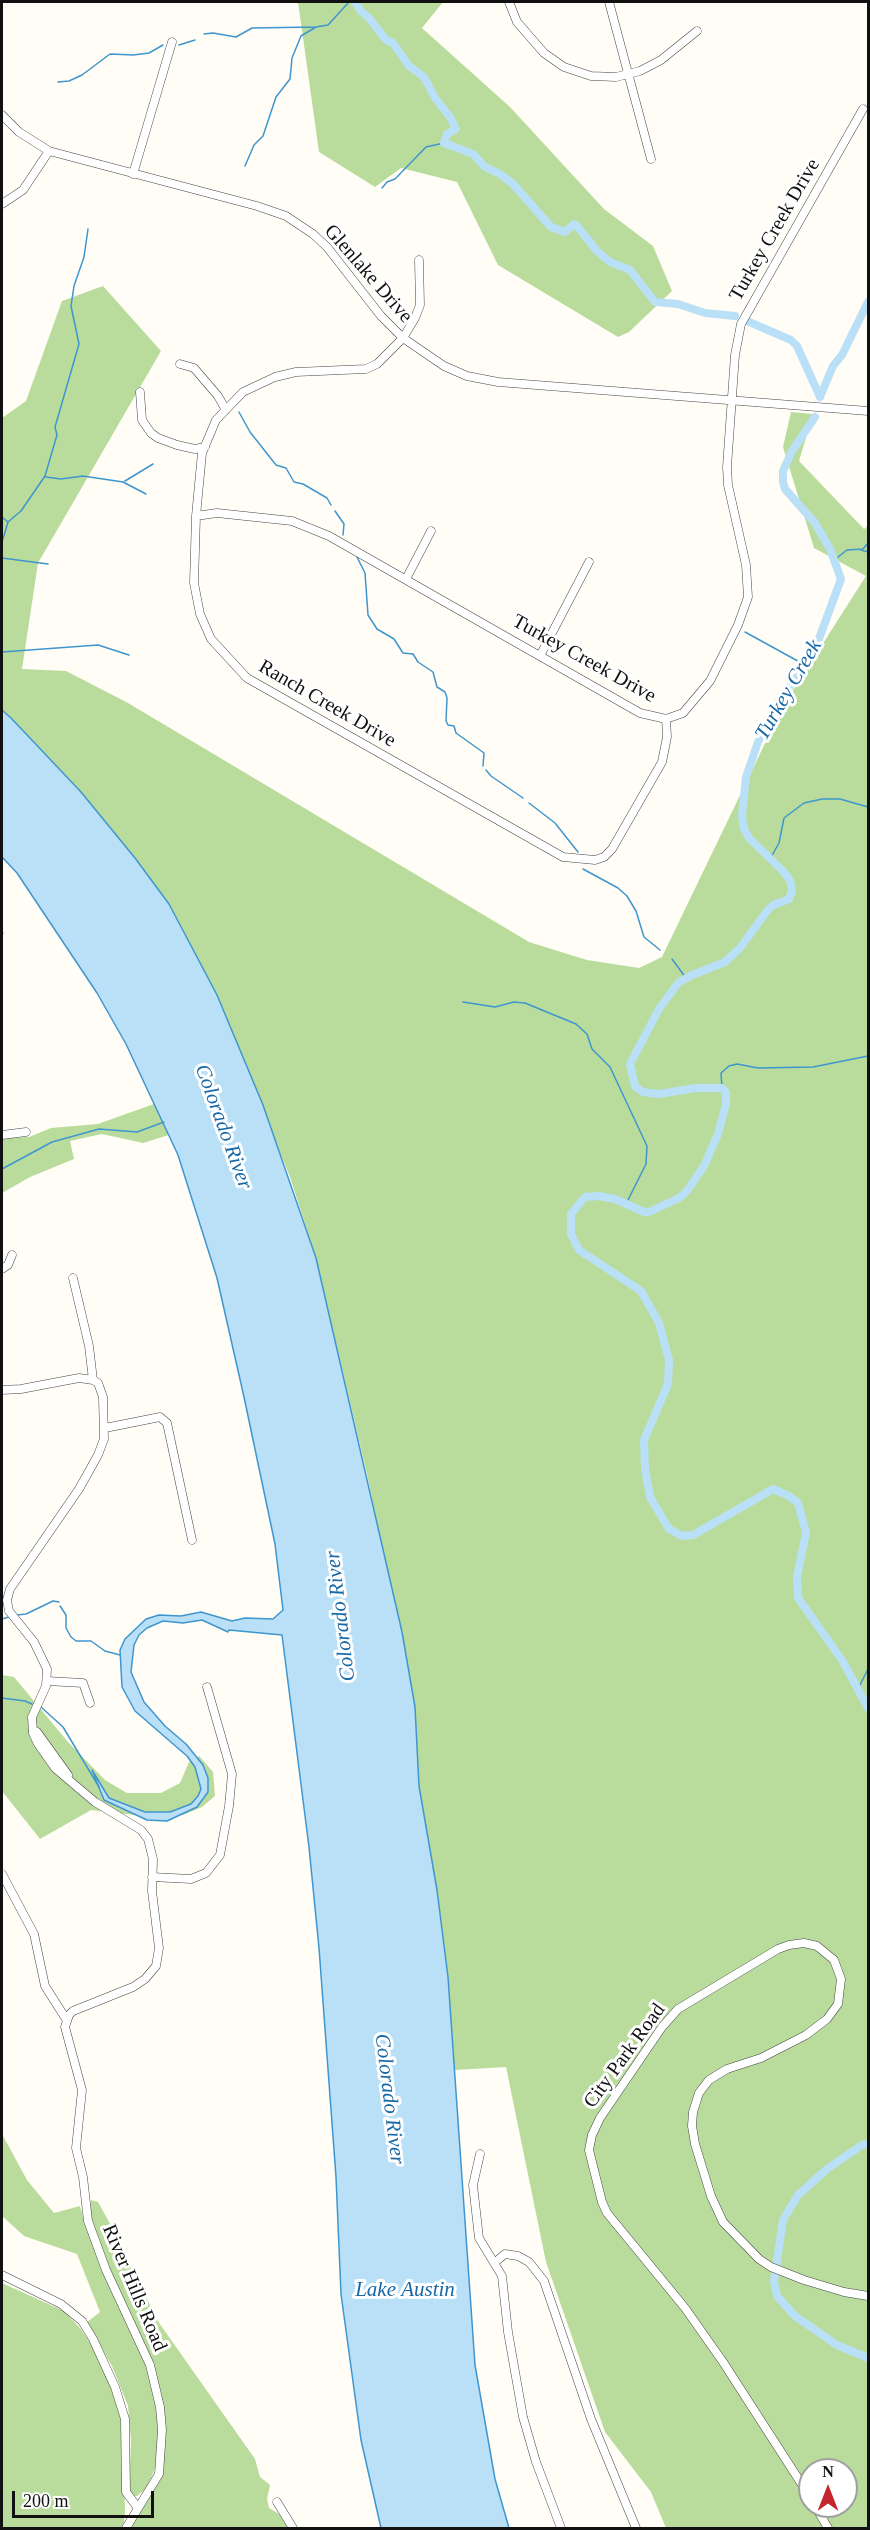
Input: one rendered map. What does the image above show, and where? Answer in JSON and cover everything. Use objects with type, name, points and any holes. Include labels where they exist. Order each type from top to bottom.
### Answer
[{"type":"street","points":[[509,2],[523,29],[544,53],[556,63],[572,71],[591,76],[629,75],[661,60],[697,30]]},
{"type":"street","points":[[609,2],[651,159]]},
{"type":"street","points":[[133,174],[172,42]]},
{"type":"street","name":"Turkey Creek Drive","points":[[196,516],[218,513],[292,521],[329,536],[541,654],[640,713],[666,719],[684,713],[710,681],[747,604],[748,579],[728,485],[727,467],[735,355],[741,324],[863,108]]},
{"type":"street","name":"Glenlake Drive","points":[[2,115],[19,132],[49,151],[258,206],[293,221],[327,248],[381,316],[403,338],[444,366],[466,376],[485,381],[868,411]]},
{"type":"street","points":[[2,204],[23,190],[49,151]]},
{"type":"street","name":"Ranch Creek Drive","points":[[419,260],[420,305],[403,338],[377,364],[366,369],[296,372],[275,376],[243,392],[216,420],[202,453],[196,516],[194,583],[200,614],[211,639],[248,678],[563,858],[595,860],[604,857],[612,849],[662,762],[667,737],[666,719]]},
{"type":"street","points":[[180,364],[194,368],[218,396],[225,410]]},
{"type":"street","points":[[140,392],[142,420],[151,433],[177,445],[195,449],[205,447]]},
{"type":"street","points":[[406,579],[431,531]]},
{"type":"street","points":[[541,654],[589,562]]},
{"type":"street","points":[[2,1135],[26,1132]]},
{"type":"street","points":[[2,1269],[8,1265],[12,1255]]},
{"type":"street","points":[[73,1278],[89,1346],[93,1380]]},
{"type":"street","points":[[2,1390],[21,1389],[79,1378],[98,1383],[103,1397],[105,1428],[102,1446],[85,1479],[8,1593],[9,1611],[40,1650],[47,1669],[47,1681],[34,1708],[32,1725],[76,1786],[95,1802],[141,1830],[152,1849],[152,1877],[159,1948],[156,1966],[145,1979],[133,1987],[78,2008],[66,2019],[45,1986],[34,1934],[2,1874]]},
{"type":"street","points":[[105,1428],[160,1417],[167,1423],[192,1540]]},
{"type":"street","points":[[47,1681],[83,1683],[90,1703]]},
{"type":"street","points":[[152,1877],[191,1879],[206,1873],[220,1855],[232,1774],[207,1687]]},
{"type":"street","name":"City Park Road","points":[[798,2477],[766,2424],[685,2308],[607,2213],[602,2202],[590,2150],[592,2135],[600,2118],[662,2028],[678,2009],[778,1949],[804,1943],[823,1950],[838,1967],[842,1985],[838,2004],[819,2026],[806,2035],[761,2058],[727,2069],[709,2080],[696,2099],[692,2119],[699,2160],[718,2214],[752,2253],[771,2267],[781,2271],[830,2289],[868,2296]]},
{"type":"street","name":"River Hills Road","points":[[66,2019],[65,2031],[82,2090],[76,2148],[83,2177],[88,2221],[106,2270],[150,2365],[160,2407],[161,2467],[154,2484],[126,2529]]},
{"type":"street","points":[[480,2154],[473,2196],[479,2238],[503,2281],[508,2332],[523,2417],[536,2463],[561,2529]]},
{"type":"street","points":[[495,2263],[505,2254],[518,2256],[529,2262],[544,2281],[591,2420],[636,2529]]},
{"type":"street","points":[[2,2275],[61,2304],[82,2322],[93,2339],[116,2387],[125,2419],[126,2492],[138,2508]]},
{"type":"street","points":[[277,2502],[293,2529]]},
{"type":"green space","points":[[298,2],[443,2],[422,28],[510,107],[604,209],[653,246],[672,291],[629,332],[618,337],[498,265],[457,182],[401,168],[375,187],[319,152]]},
{"type":"green space","points":[[103,286],[161,351],[38,563],[22,669],[66,671],[128,703],[529,942],[587,960],[639,968],[662,957],[783,706],[866,576],[814,548],[783,447],[791,412],[813,414],[799,461],[864,529],[868,526],[868,2528],[666,2528],[651,2492],[605,2432],[546,2262],[506,2067],[454,2070],[448,1977],[437,1890],[419,1786],[415,1707],[367,1474],[316,1258],[290,1177],[217,995],[169,904],[81,792],[2,710],[2,418],[26,401],[62,301]]},
{"type":"green space","points":[[154,1104],[169,1135],[143,1143],[102,1134],[70,1141],[74,1159],[30,1177],[2,1193],[2,1138],[29,1137],[51,1128],[98,1124]]},
{"type":"green space","points":[[2,1675],[14,1677],[68,1742],[105,1780],[127,1793],[161,1793],[180,1783],[189,1762],[199,1756],[213,1772],[215,1796],[202,1807],[183,1815],[152,1817],[91,1810],[40,1839],[2,1791]]},
{"type":"green space","points":[[2,2134],[27,2180],[54,2213],[80,2206],[86,2228],[145,2361],[154,2391],[159,2423],[158,2461],[147,2488],[137,2496],[134,2496],[129,2489],[131,2440],[128,2406],[112,2366],[86,2323],[100,2312],[77,2254],[24,2236],[2,2216]]},
{"type":"green space","points":[[91,2200],[98,2202],[119,2240],[157,2320],[255,2459],[260,2477],[270,2485],[267,2499],[269,2508],[279,2514],[288,2528],[131,2528],[161,2479],[164,2460],[163,2413],[156,2373],[108,2266],[90,2219]]},
{"type":"green space","points":[[2,2283],[64,2311],[80,2328],[94,2349],[113,2390],[123,2420],[125,2512],[121,2528],[2,2528]]},
{"type":"water","name":"Lake Austin","points":[[2,710],[81,792],[169,904],[217,995],[263,1105],[316,1258],[402,1632],[415,1707],[419,1786],[437,1890],[448,1977],[475,2365],[495,2479],[509,2528],[381,2528],[361,2440],[341,2294],[336,2177],[319,1948],[309,1847],[282,1635],[229,1630],[228,1632],[202,1620],[183,1623],[163,1621],[147,1628],[139,1635],[134,1645],[131,1672],[144,1702],[165,1726],[186,1744],[203,1765],[208,1778],[208,1792],[197,1807],[167,1821],[147,1820],[104,1800],[92,1770],[109,1798],[145,1812],[170,1812],[191,1804],[201,1789],[195,1767],[187,1756],[135,1711],[122,1687],[120,1650],[125,1639],[146,1619],[159,1615],[181,1616],[201,1612],[232,1621],[245,1618],[273,1619],[283,1610],[275,1544],[217,1278],[178,1155],[126,1044],[97,993],[17,873],[2,857]]},
{"type":"waterway","points":[[245,166],[254,145],[263,136],[276,97],[290,79],[292,58],[301,36],[316,27],[328,25],[349,2]]},
{"type":"waterway","points":[[355,2],[386,40],[393,43],[409,66],[424,77],[435,98],[450,117],[456,129],[447,134],[444,143],[473,154],[485,167],[500,174],[513,184],[551,227],[565,232],[574,224],[577,226],[597,251],[610,262],[630,270],[655,302],[678,304],[705,313],[735,316]]},
{"type":"waterway","points":[[204,34],[213,33],[236,37],[252,28],[316,27]]},
{"type":"waterway","points":[[179,45],[195,40]]},
{"type":"waterway","points":[[58,82],[69,81],[82,75],[110,54],[149,53],[163,45]]},
{"type":"waterway","points":[[382,188],[387,182],[395,179],[426,147],[444,143]]},
{"type":"waterway","points":[[2,542],[8,522],[21,511],[45,476],[57,435],[55,427],[79,344],[71,306],[74,286],[84,257],[88,229]]},
{"type":"waterway","name":"Turkey Creek","points":[[820,397],[833,366],[842,355],[868,302]]},
{"type":"waterway","points":[[747,321],[791,340],[797,346],[820,397]]},
{"type":"waterway","points":[[239,412],[250,432],[276,465],[286,468],[294,482],[303,484],[327,498],[331,505]]},
{"type":"waterway","name":"Turkey Creek","points":[[815,417],[792,451],[783,471],[783,482],[785,489],[815,523],[830,549],[841,579],[813,655],[779,701],[758,742],[746,777],[742,816],[744,829],[749,838],[790,880],[792,891],[789,899],[773,905],[767,911],[740,948],[725,962],[678,983],[659,1009],[630,1064],[635,1086],[643,1092],[659,1094],[695,1088],[722,1088],[726,1092],[726,1104],[718,1134],[704,1166],[687,1191],[679,1198],[649,1212],[615,1199],[598,1196],[585,1197],[571,1214],[571,1234],[579,1250],[641,1291],[659,1323],[669,1360],[668,1384],[644,1440],[645,1468],[650,1497],[669,1529],[682,1536],[693,1535],[773,1489],[798,1503],[806,1533],[797,1577],[798,1598],[842,1660],[868,1708]]},
{"type":"waterway","points":[[125,481],[153,464]]},
{"type":"waterway","points":[[46,477],[61,479],[83,476],[123,482],[146,494]]},
{"type":"waterway","points":[[335,511],[344,524],[343,535]]},
{"type":"waterway","points":[[2,517],[8,522]]},
{"type":"waterway","points":[[835,564],[838,557],[847,550],[863,549],[868,543]]},
{"type":"waterway","points":[[861,550],[868,552]]},
{"type":"waterway","points":[[357,557],[365,573],[368,615],[377,629],[394,639],[403,653],[413,654],[418,662],[433,672],[437,687],[445,692],[447,698],[446,721],[448,725],[454,726],[456,733],[484,753],[483,766]]},
{"type":"waterway","points":[[2,558],[48,564]]},
{"type":"waterway","points":[[745,632],[805,665]]},
{"type":"waterway","points":[[2,652],[98,645],[129,655]]},
{"type":"waterway","points":[[486,770],[523,798]]},
{"type":"waterway","points":[[770,859],[779,843],[784,818],[804,803],[822,799],[840,799],[868,807]]},
{"type":"waterway","points":[[529,803],[555,823],[578,852]]},
{"type":"waterway","points":[[583,869],[618,888],[627,896],[636,911],[644,937],[660,950]]},
{"type":"waterway","points":[[672,959],[686,978]]},
{"type":"waterway","points":[[463,1002],[495,1007],[514,1002],[525,1003],[576,1024],[587,1034],[592,1049],[610,1067],[647,1146],[646,1164],[626,1204]]},
{"type":"waterway","points":[[722,1088],[721,1073],[729,1066],[737,1064],[758,1068],[813,1067],[868,1056]]},
{"type":"waterway","points":[[2,1169],[52,1142],[99,1129],[137,1132],[164,1122]]},
{"type":"waterway","points":[[17,1615],[26,1614],[53,1601],[59,1602]]},
{"type":"waterway","points":[[60,1606],[66,1615],[66,1628],[71,1637],[76,1641],[91,1641],[105,1651],[120,1655]]},
{"type":"waterway","points":[[2,1619],[9,1617]]},
{"type":"waterway","points":[[858,1689],[868,1669]]},
{"type":"waterway","points":[[2,1698],[32,1704]]},
{"type":"waterway","points":[[41,1707],[63,1727],[99,1787]]},
{"type":"waterway","name":"Turkey Creek","points":[[868,2144],[862,2145],[827,2169],[798,2195],[783,2220],[774,2281],[777,2296],[795,2316],[837,2345],[868,2358]]},
{"type":"water label","name":"Colorado River","points":[[223,1127]]},
{"type":"water label","name":"Colorado River","points":[[341,1616]]},
{"type":"water label","name":"Colorado River","points":[[389,2099]]}]
